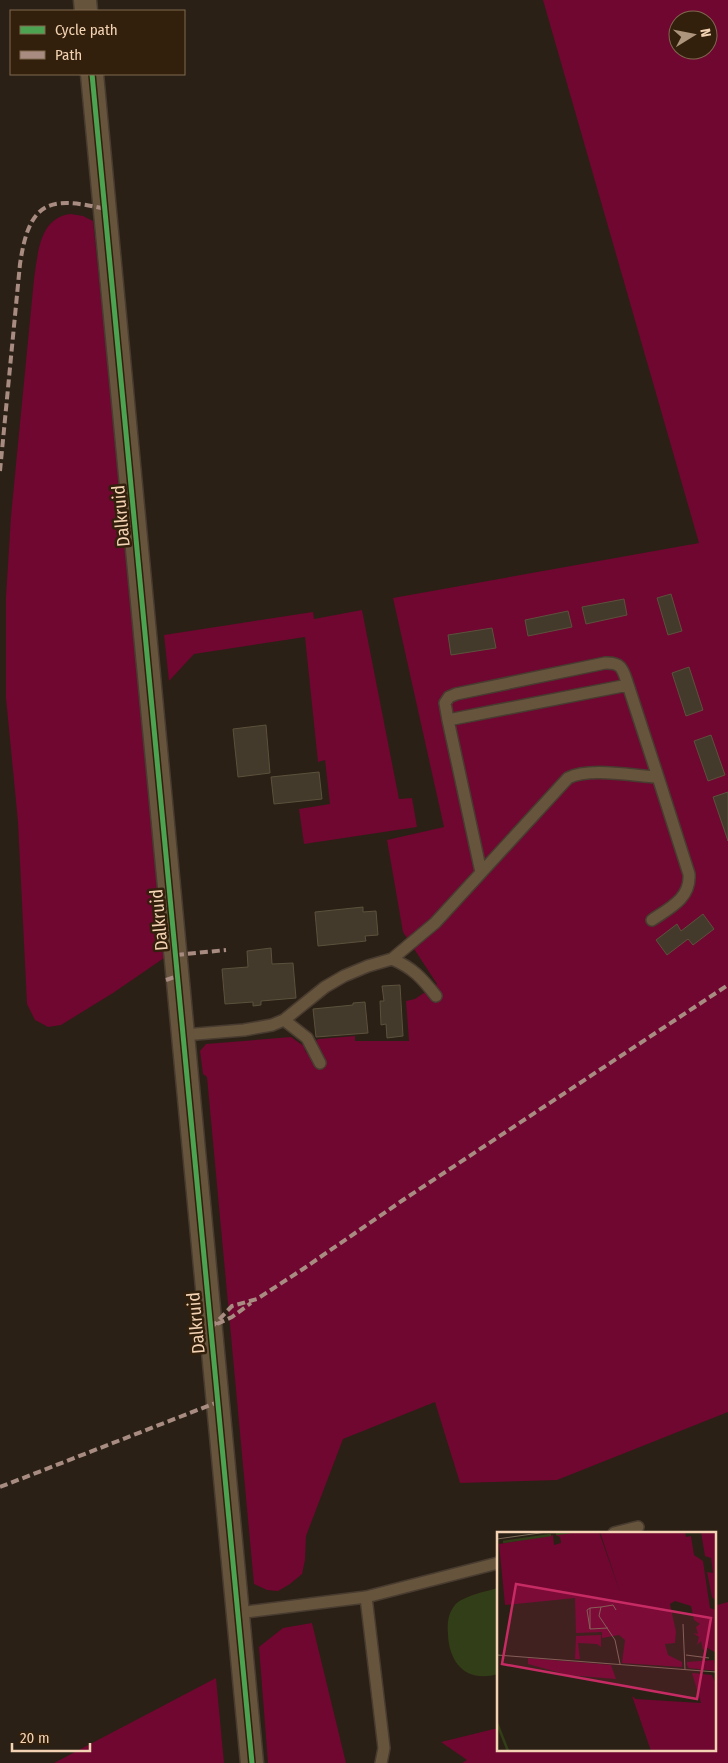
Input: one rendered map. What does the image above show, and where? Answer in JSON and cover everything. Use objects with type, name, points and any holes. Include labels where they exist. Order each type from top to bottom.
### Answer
[{"type":"street","name":"Dalkruid","points":[[92,75],[252,1763]]},
{"type":"lane","points":[[481,872],[445,702],[449,697],[456,694],[606,663],[619,665],[628,684],[689,874],[690,884],[685,895],[652,920]]},
{"type":"lane","points":[[448,720],[628,684]]},
{"type":"lane","points":[[184,1035],[259,1028],[284,1020],[325,987],[344,976],[392,959],[435,922],[568,778],[573,775],[592,772],[658,778]]},
{"type":"lane","points":[[392,959],[405,965],[420,976],[436,996]]},
{"type":"lane","points":[[284,1020],[307,1038],[320,1062]]},
{"type":"lane","points":[[618,1532],[638,1527]]},
{"type":"lane","points":[[238,1613],[366,1597],[497,1563]]},
{"type":"lane","points":[[366,1597],[384,1748],[381,1763]]},
{"type":"shaded area","points":[[543,0],[728,0],[728,1412],[557,1480],[460,1483],[435,1402],[343,1439],[306,1536],[305,1560],[302,1574],[278,1591],[267,1590],[254,1584],[207,1077],[203,1074],[200,1051],[206,1044],[291,1037],[304,1046],[306,1053],[318,1039],[355,1036],[355,1041],[409,1041],[406,1001],[415,999],[437,984],[403,932],[387,840],[444,827],[393,598],[699,543]]},
{"type":"shaded area","points":[[71,214],[83,216],[93,221],[126,532],[164,958],[113,993],[61,1025],[48,1027],[35,1020],[27,1004],[18,822],[6,698],[6,597],[11,516],[37,259],[46,229],[60,217]]},
{"type":"shaded area","points":[[362,610],[399,799],[412,798],[417,827],[304,844],[299,809],[330,804],[325,760],[318,762],[305,637],[194,654],[169,681],[164,635],[313,612],[314,619]]},
{"type":"shaded area","points":[[497,1588],[497,1674],[477,1676],[462,1669],[456,1662],[449,1645],[448,1619],[453,1608],[459,1602],[475,1594]]},
{"type":"shaded area","points":[[728,1602],[728,1763],[462,1763],[467,1760],[441,1742],[497,1728],[497,1750],[716,1750],[716,1605]]},
{"type":"shaded area","points":[[312,1623],[346,1763],[268,1763],[259,1647],[283,1628]]},
{"type":"shaded area","points":[[216,1678],[224,1763],[54,1763]]},
{"type":"building","points":[[671,594],[682,631],[668,635],[657,598]]},
{"type":"building","points":[[624,599],[627,615],[586,624],[582,607]]},
{"type":"building","points":[[568,611],[572,627],[528,636],[525,620]]},
{"type":"building","points":[[492,628],[496,648],[451,655],[448,635]]},
{"type":"building","points":[[689,667],[703,710],[686,716],[672,673]]},
{"type":"building","points":[[266,725],[270,773],[238,777],[233,729]]},
{"type":"building","points":[[711,735],[725,775],[708,781],[694,741]]},
{"type":"building","points":[[319,772],[322,799],[274,804],[271,777]]},
{"type":"building","points":[[728,792],[728,841],[713,797]]},
{"type":"building","points":[[363,907],[363,912],[376,911],[378,935],[365,936],[366,941],[318,946],[315,912]]},
{"type":"building","points":[[703,914],[714,929],[693,945],[688,939],[667,955],[656,940],[677,924],[681,931]]},
{"type":"building","points":[[271,948],[272,964],[293,963],[296,998],[261,1001],[261,1005],[253,1006],[253,1002],[225,1004],[222,969],[248,967],[247,951]]},
{"type":"building","points":[[400,985],[403,1036],[387,1038],[386,1024],[381,1025],[380,1001],[384,1001],[382,986]]},
{"type":"building","points":[[365,1002],[368,1033],[316,1037],[313,1009]]},
{"type":"marked path","points":[[0,471],[20,264],[29,228],[36,216],[44,208],[55,204],[69,203],[105,209]]},
{"type":"marked path","points":[[176,955],[226,950]]},
{"type":"marked path","points":[[166,980],[178,976]]},
{"type":"marked path","points":[[211,1328],[232,1306],[257,1299],[728,985]]},
{"type":"marked path","points":[[217,1324],[232,1317],[251,1303]]},
{"type":"marked path","points":[[0,1487],[218,1402]]},
{"type":"cycle path","points":[[92,75],[252,1763]]}]
